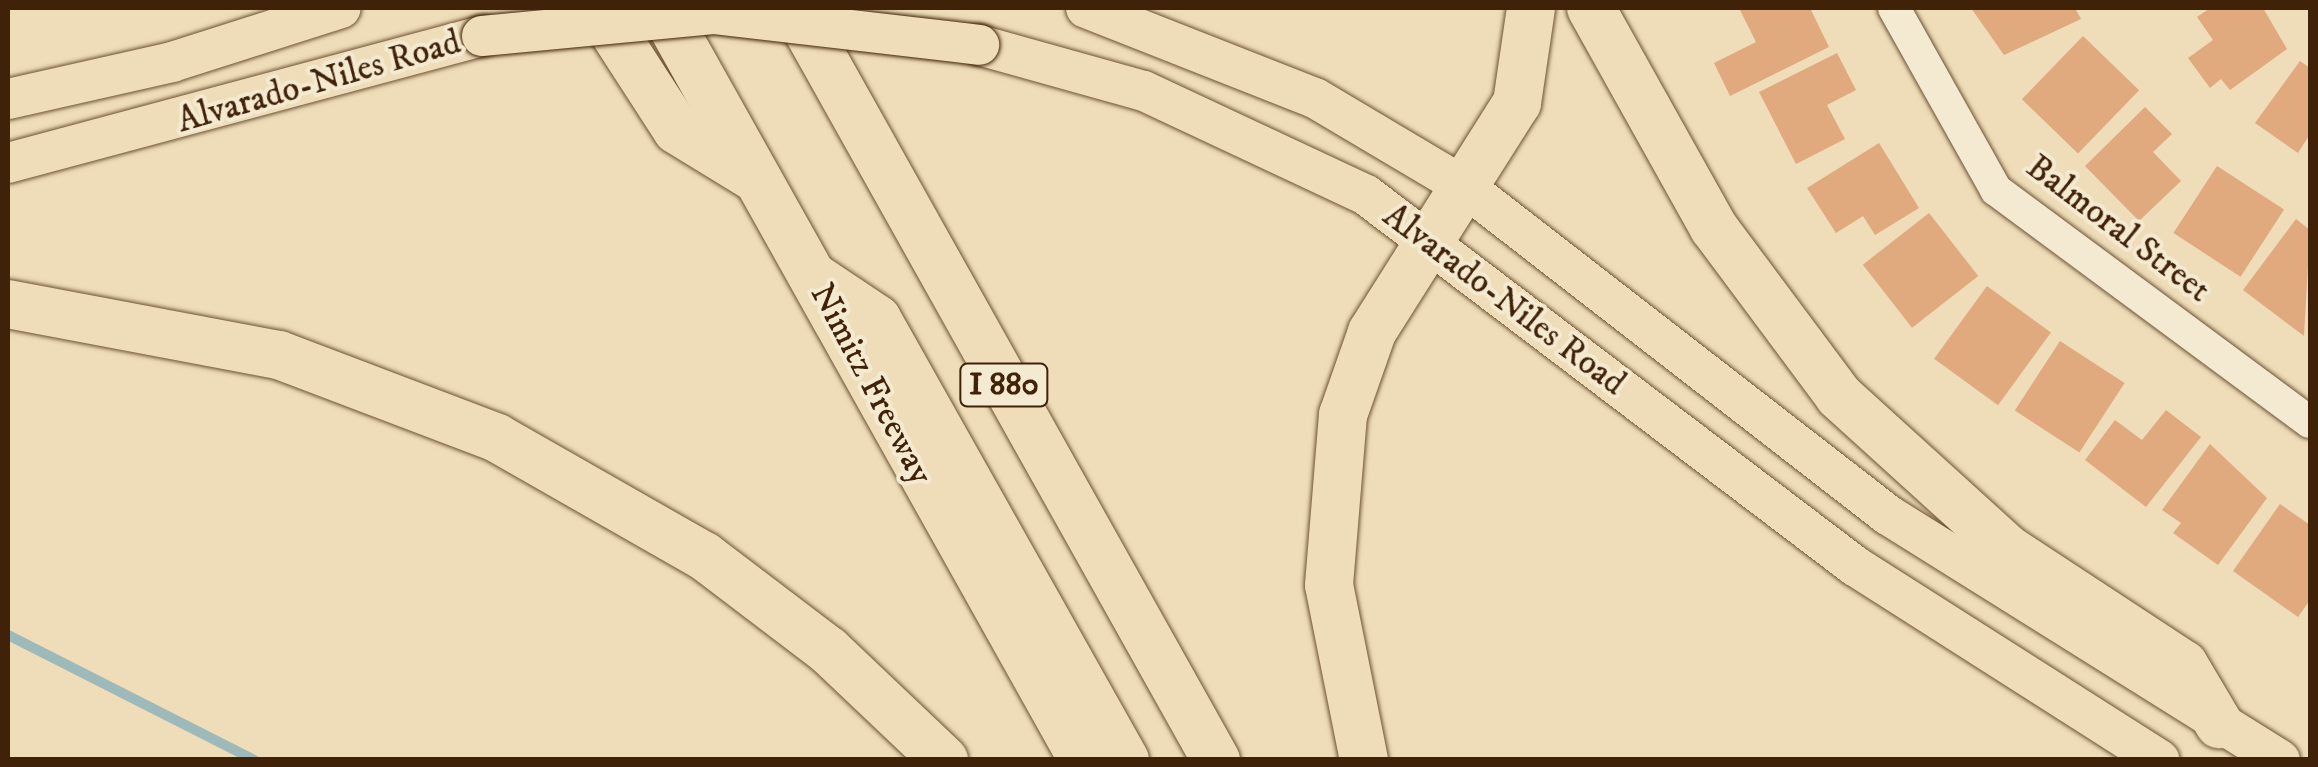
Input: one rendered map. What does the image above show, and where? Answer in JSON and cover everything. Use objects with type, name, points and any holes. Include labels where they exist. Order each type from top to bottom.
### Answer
[{"type":"highway","points":[[598,8],[677,130],[760,180]]},
{"type":"highway","name":"Nimitz Freeway","points":[[662,8],[1082,760]]},
{"type":"highway","name":"I 880","points":[[795,8],[1216,760]]},
{"type":"highway","points":[[1364,760],[1329,585],[1335,453],[1372,332],[1517,103],[1531,8]]},
{"type":"highway","points":[[1591,8],[1723,242],[1839,396],[2009,550],[2184,665],[2218,724]]},
{"type":"highway","name":"I 880","points":[[814,277],[877,319],[1125,760]]},
{"type":"highway","points":[[8,304],[262,350],[496,438],[736,579],[944,760]]},
{"type":"main road","name":"Alvarado-Niles Road","points":[[8,100],[172,62],[341,8]]},
{"type":"main road","name":"Alvarado-Niles Road","points":[[1086,8],[1300,91],[1465,187],[1888,515],[2280,760]]},
{"type":"main road","name":"Alvarado-Niles Road","points":[[8,163],[462,39],[714,14],[979,44],[1217,120],[1431,238],[1839,555],[2160,760]]},
{"type":"street","name":"Balmoral Street","points":[[1894,8],[1996,190],[2310,422]]},
{"type":"building","points":[[1739,8],[1810,8],[1829,47],[1730,96],[1714,63],[1756,42]]},
{"type":"building","points":[[1971,8],[2075,8],[2081,19],[2004,55]]},
{"type":"building","points":[[2210,8],[2263,8],[2287,49],[2230,90],[2221,79],[2210,88],[2188,58],[2213,40],[2197,17]]},
{"type":"building","points":[[2083,36],[2139,90],[2078,153],[2022,99]]},
{"type":"building","points":[[1837,53],[1856,90],[1827,105],[1845,139],[1796,164],[1759,92]]},
{"type":"building","points":[[2300,61],[2310,68],[2310,134],[2298,153],[2255,123]]},
{"type":"building","points":[[2145,107],[2172,134],[2153,152],[2181,181],[2139,221],[2085,166]]},
{"type":"building","points":[[1879,143],[1919,208],[1875,235],[1863,216],[1836,233],[1807,188]]},
{"type":"building","points":[[2217,166],[2284,210],[2241,277],[2173,233]]},
{"type":"building","points":[[1929,213],[1978,276],[1912,328],[1863,265]]},
{"type":"building","points":[[2296,219],[2310,230],[2304,336],[2243,290]]},
{"type":"building","points":[[1987,286],[2051,332],[1998,405],[1934,359]]},
{"type":"building","points":[[2060,341],[2125,383],[2079,453],[2015,411]]},
{"type":"building","points":[[2166,410],[2201,437],[2146,507],[2085,460],[2115,420],[2142,440]]},
{"type":"building","points":[[2210,444],[2267,498],[2218,565],[2173,533],[2181,523],[2162,510]]},
{"type":"building","points":[[2280,504],[2310,525],[2310,600],[2298,617],[2233,571]]},
{"type":"waterway","points":[[8,635],[254,760]]}]
